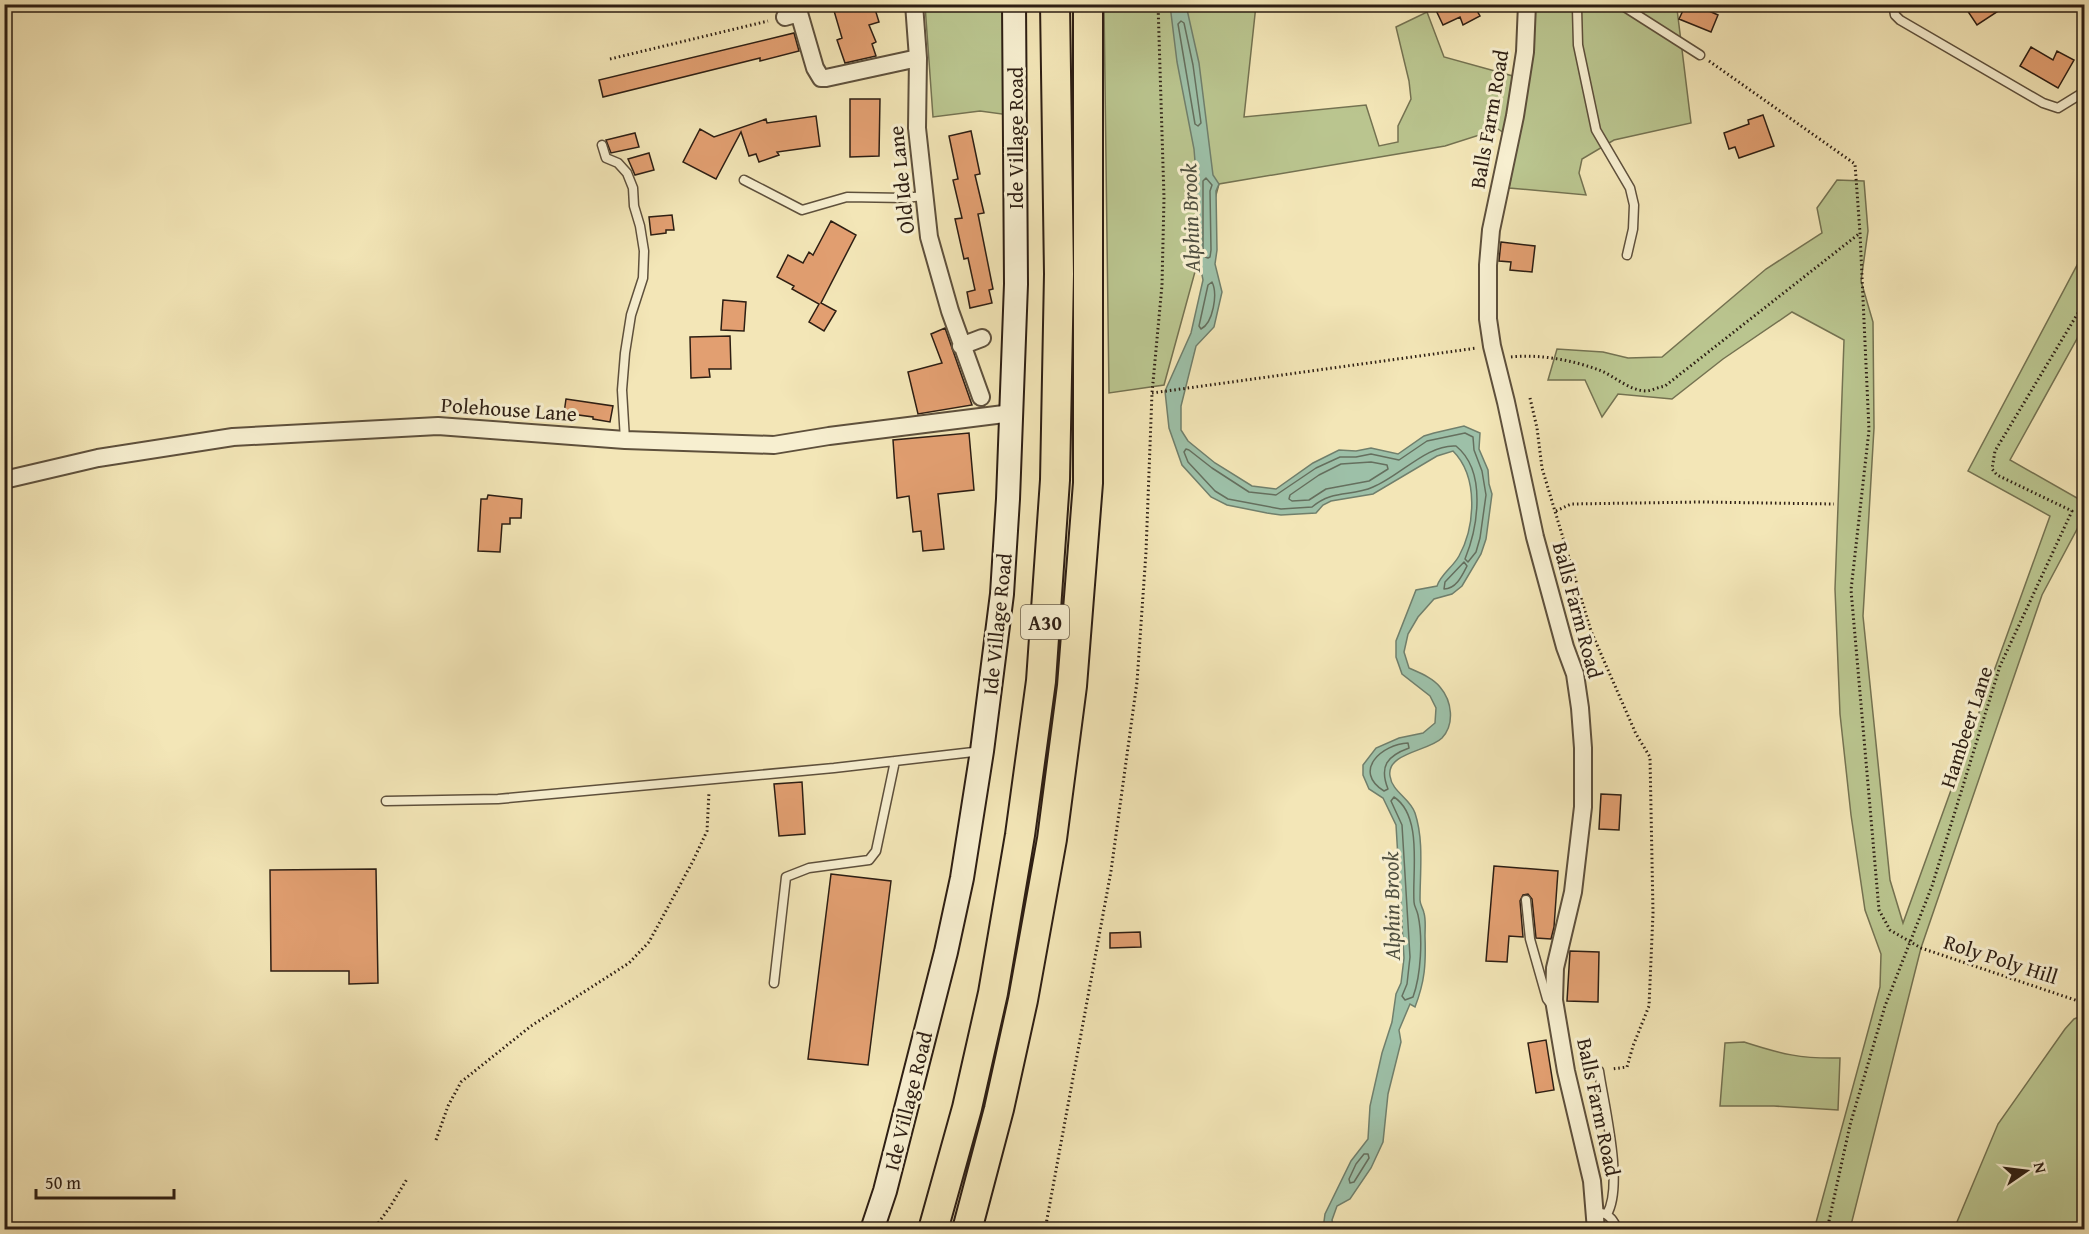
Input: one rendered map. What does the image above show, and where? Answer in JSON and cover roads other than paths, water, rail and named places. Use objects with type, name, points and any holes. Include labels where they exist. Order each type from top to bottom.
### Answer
[{"type":"highway","name":"A30","points":[[933,1230],[967,1108],[993,993],[1020,836],[1041,681],[1055,480],[1059,274],[1055,4]]},
{"type":"highway","name":"A30","points":[[967,1230],[999,1109],[1023,1000],[1052,839],[1072,686],[1088,483],[1088,4]]},
{"type":"street","name":"Old Ide Lane","points":[[914,4],[918,58],[917,128],[929,237],[961,346],[981,397]]},
{"type":"street","name":"Ide Village Road","points":[[872,1230],[885,1191],[946,952],[962,878],[982,751],[1002,594],[1012,413],[1016,284],[1014,4]]},
{"type":"street","name":"Balls Farm Road","points":[[1527,4],[1525,52],[1515,116],[1491,230],[1488,265],[1488,319],[1535,537],[1565,647],[1575,674],[1582,738],[1583,807],[1573,892],[1555,968],[1554,1000],[1566,1071],[1601,1213],[1596,1230]]},
{"type":"street","points":[[793,11],[821,78],[918,58]]},
{"type":"street","points":[[961,346],[982,338]]},
{"type":"street","name":"Polehouse Lane","points":[[4,480],[98,458],[233,437],[438,426],[625,440],[774,445],[1012,413]]},
{"type":"lane","points":[[1574,4],[1577,8],[1578,45],[1596,130],[1630,188],[1634,205],[1633,229],[1627,255]]},
{"type":"lane","points":[[1620,4],[1700,55]]},
{"type":"lane","points":[[1893,4],[1895,15],[1900,20],[2043,103],[2058,108],[2085,93]]},
{"type":"lane","points":[[602,145],[606,158],[618,163],[627,173],[633,188],[634,206],[644,251],[643,278],[632,315],[625,353],[622,390],[625,440]]},
{"type":"lane","points":[[744,180],[802,210],[847,197],[923,196]]},
{"type":"lane","points":[[386,801],[498,799],[982,751]]},
{"type":"lane","points":[[774,983],[786,877],[808,868],[868,860],[876,851],[894,761]]},
{"type":"lane","points":[[1527,900],[1530,939],[1547,999],[1557,1009]]},
{"type":"lane","points":[[1599,1071],[1613,1163],[1612,1205],[1601,1213],[1614,1221],[1618,1230]]},
{"type":"water","points":[[1170,5],[1186,5],[1199,63],[1213,175],[1219,184],[1216,191],[1217,250],[1215,264],[1222,292],[1214,327],[1196,346],[1181,406],[1181,430],[1188,441],[1215,463],[1252,486],[1276,489],[1313,463],[1339,450],[1356,451],[1371,448],[1398,454],[1424,436],[1464,426],[1480,433],[1479,449],[1488,470],[1492,494],[1486,539],[1481,554],[1462,586],[1452,594],[1434,599],[1418,617],[1408,634],[1404,652],[1409,668],[1430,678],[1440,687],[1447,699],[1450,712],[1449,726],[1442,738],[1401,757],[1391,768],[1390,776],[1397,791],[1413,808],[1420,834],[1420,903],[1425,921],[1424,972],[1415,1007],[1410,1004],[1399,1030],[1401,1042],[1388,1094],[1383,1142],[1371,1168],[1350,1199],[1337,1206],[1332,1220],[1334,1229],[1323,1229],[1325,1214],[1351,1161],[1368,1139],[1370,1106],[1382,1053],[1392,1022],[1396,994],[1401,983],[1404,958],[1396,825],[1383,798],[1369,789],[1363,775],[1363,765],[1376,748],[1399,738],[1423,733],[1435,723],[1436,708],[1430,696],[1402,674],[1396,657],[1396,641],[1416,590],[1437,586],[1459,556],[1471,517],[1471,488],[1467,474],[1453,451],[1437,456],[1373,494],[1331,501],[1323,505],[1316,513],[1281,515],[1227,505],[1211,497],[1182,465],[1169,428],[1165,391],[1191,333],[1203,280],[1197,249],[1197,186],[1194,149],[1177,62]]},
{"type":"water label","name":"Alphin Brook","points":[[1190,218]]},
{"type":"water label","name":"Alphin Brook","points":[[1391,906]]}]
